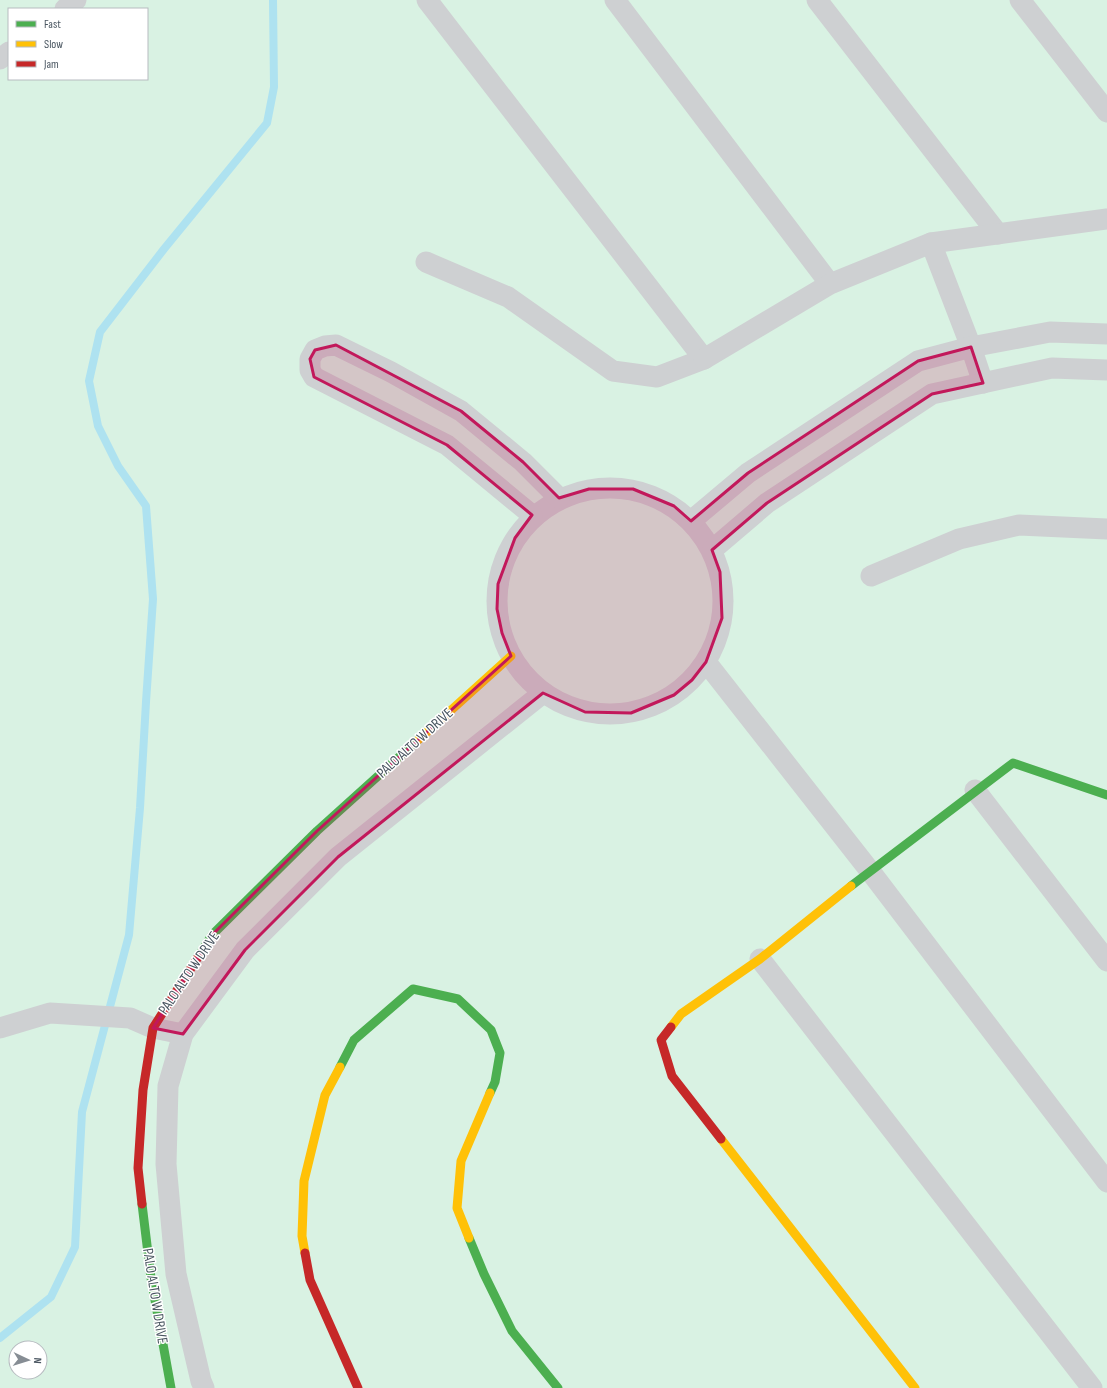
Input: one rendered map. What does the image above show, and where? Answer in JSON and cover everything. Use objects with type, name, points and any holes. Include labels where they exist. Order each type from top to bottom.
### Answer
[{"type":"street","points":[[66,8],[76,0]]},
{"type":"street","points":[[427,0],[704,359]]},
{"type":"street","points":[[615,0],[830,284]]},
{"type":"street","points":[[818,0],[998,234]]},
{"type":"street","points":[[1020,0],[1107,112]]},
{"type":"street","points":[[0,59],[8,53]]},
{"type":"street","points":[[426,262],[508,297],[613,371],[657,377],[704,359],[830,284],[931,243],[1107,220]]},
{"type":"street","points":[[931,243],[971,347],[983,383]]},
{"type":"street","points":[[691,521],[748,473],[918,361],[971,347],[1050,332],[1107,334]]},
{"type":"street","points":[[532,515],[447,445],[314,377],[310,370],[310,359],[315,350],[325,346],[336,346],[391,372],[461,411],[523,462],[560,498]]},
{"type":"street","points":[[712,550],[767,503],[932,394],[1052,368],[1107,370]]},
{"type":"street","points":[[611,487],[633,489],[654,496],[674,506],[691,521],[712,550],[720,572],[724,595],[722,618],[716,641],[706,662],[692,680],[674,695],[653,706],[631,713],[608,715],[585,712],[563,704],[543,693],[525,676],[511,656],[502,633],[497,609],[498,584],[504,560],[515,538],[532,515],[560,498],[589,489],[611,487]]},
{"type":"street","points":[[871,576],[959,539],[1019,525],[1107,529]]},
{"type":"street","name":"PALO ALTO W DRIVE","points":[[171,1388],[151,1278],[138,1168],[143,1090],[153,1028],[212,935],[317,831],[511,656]]},
{"type":"street","points":[[706,662],[870,871],[1107,1182]]},
{"type":"street","name":"PALO ALTO W DRIVE","points":[[204,1388],[201,1381],[176,1274],[166,1164],[168,1086],[183,1034],[245,950],[338,857],[543,693]]},
{"type":"street","points":[[915,1388],[672,1076],[661,1040],[682,1014],[760,959],[870,871],[975,790],[1013,763],[1107,795]]},
{"type":"street","points":[[975,790],[1107,961]]},
{"type":"street","points":[[760,959],[1092,1388]]},
{"type":"street","points":[[358,1388],[310,1280],[302,1236],[304,1181],[325,1095],[354,1040],[413,989],[458,999],[491,1030],[500,1053],[495,1082],[461,1161],[458,1208],[484,1274],[512,1331],[558,1388]]},
{"type":"street","points":[[0,1028],[50,1013],[130,1018],[153,1028],[183,1034]]},
{"type":"highlighted area","points":[[336,345],[461,411],[523,462],[559,498],[589,489],[633,489],[674,506],[691,521],[748,473],[918,361],[971,347],[983,383],[932,394],[767,503],[712,550],[720,572],[722,618],[706,662],[692,680],[674,695],[631,713],[585,712],[543,693],[338,857],[245,950],[183,1034],[153,1028],[212,935],[317,831],[511,656],[502,633],[497,609],[498,584],[515,538],[532,515],[447,445],[314,377],[310,359],[315,350]]},
{"type":"green space","points":[[0,0],[1107,0],[1107,1388],[0,1388]]},
{"type":"waterway","points":[[0,1338],[51,1297],[75,1247],[82,1112],[129,935],[140,808],[153,599],[146,506],[118,466],[98,426],[89,381],[100,332],[164,249],[267,123],[274,87],[273,0]]},
{"type":"traffic: fast","points":[[200,954],[212,935],[317,831],[418,740]]},
{"type":"traffic: fast","points":[[851,886],[1013,763],[1107,795]]},
{"type":"traffic: fast","points":[[340,1067],[354,1040],[413,989],[458,999],[491,1030],[500,1053],[495,1082],[490,1093]]},
{"type":"traffic: fast","points":[[142,1204],[151,1278],[171,1388]]},
{"type":"traffic: fast","points":[[469,1238],[484,1274],[512,1331],[558,1388]]},
{"type":"traffic: slow","points":[[418,740],[511,656]]},
{"type":"traffic: slow","points":[[671,1027],[681,1014],[760,959],[851,886]]},
{"type":"traffic: slow","points":[[305,1253],[302,1236],[304,1181],[325,1095],[340,1067]]},
{"type":"traffic: slow","points":[[469,1238],[457,1208],[461,1161],[490,1093]]},
{"type":"traffic: slow","points":[[721,1139],[915,1388]]},
{"type":"traffic: jam","points":[[142,1204],[138,1168],[143,1090],[153,1028],[200,954]]},
{"type":"traffic: jam","points":[[671,1027],[661,1040],[672,1076],[721,1139]]},
{"type":"traffic: jam","points":[[305,1253],[310,1280],[358,1388]]}]
